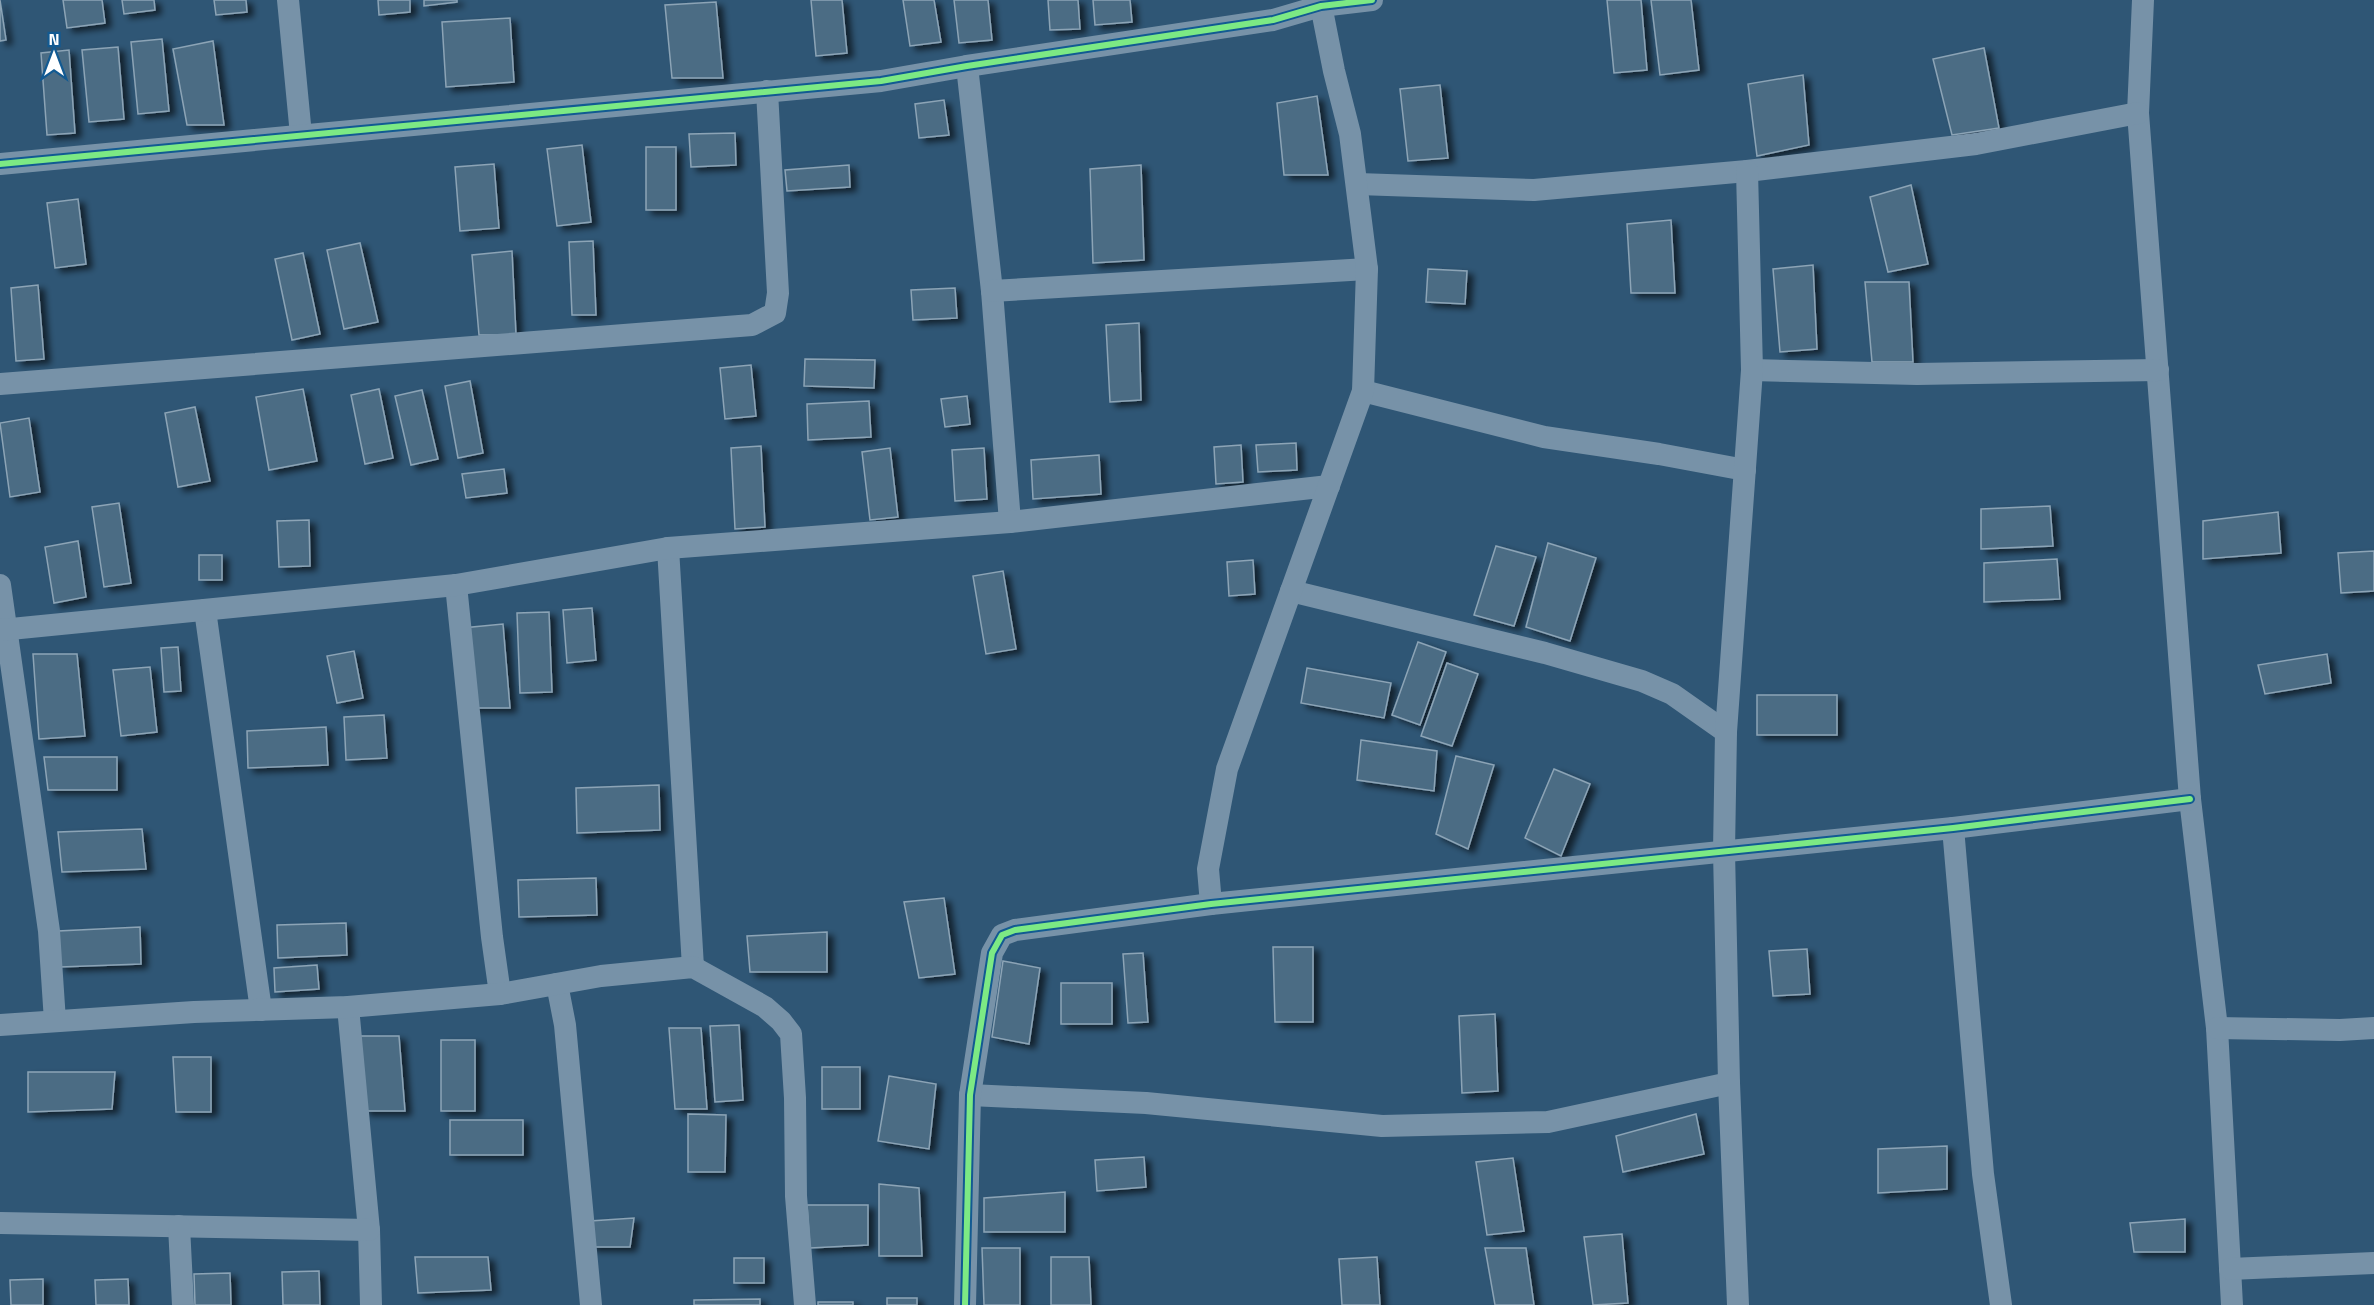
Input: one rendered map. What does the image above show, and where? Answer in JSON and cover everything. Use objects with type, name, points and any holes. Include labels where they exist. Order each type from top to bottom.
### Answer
[{"type":"street","points":[[288,0],[301,135]]},
{"type":"street","points":[[0,164],[881,81],[1273,20],[1320,3],[1372,0]]},
{"type":"street","points":[[2143,0],[2138,113],[2190,799],[2217,1028],[2232,1305]]},
{"type":"street","points":[[1211,904],[1208,868],[1227,769],[1363,391],[1367,269],[1358,184],[1350,134],[1320,3]]},
{"type":"street","points":[[966,66],[992,291],[1010,522]]},
{"type":"street","points":[[0,384],[752,326],[775,313],[778,292],[767,91]]},
{"type":"street","points":[[1358,184],[1534,190],[1747,171],[1976,144],[2138,113]]},
{"type":"street","points":[[1738,1305],[1729,1083],[1724,851],[1726,732],[1752,370],[1747,171]]},
{"type":"street","points":[[992,291],[1367,269]]},
{"type":"street","points":[[1752,370],[1917,374],[2158,370]]},
{"type":"street","points":[[1363,391],[1544,437],[1659,454],[1745,470]]},
{"type":"street","points":[[3,630],[456,585],[668,548],[1010,522],[1329,486]]},
{"type":"street","points":[[668,548],[693,967]]},
{"type":"street","points":[[0,585],[3,630],[49,931],[55,1021]]},
{"type":"street","points":[[456,585],[492,937],[501,994]]},
{"type":"street","points":[[1291,591],[1545,653],[1642,681],[1672,694],[1726,732]]},
{"type":"street","points":[[205,610],[261,1010]]},
{"type":"street","points":[[965,1305],[970,1095],[992,953],[1002,935],[1015,930],[1211,904],[1953,828],[2190,799]]},
{"type":"street","points":[[1953,828],[1983,1174],[2001,1305]]},
{"type":"street","points":[[0,1025],[348,1007],[501,994],[601,976],[693,967],[765,1007],[781,1021],[791,1034],[795,1098],[796,1196],[805,1305]]},
{"type":"street","points":[[556,984],[565,1025],[591,1305]]},
{"type":"street","points":[[348,1007],[369,1230],[371,1305]]},
{"type":"street","points":[[2217,1028],[2340,1030],[2374,1028]]},
{"type":"street","points":[[970,1095],[1146,1103],[1382,1126],[1548,1122],[1729,1083]]},
{"type":"street","points":[[0,1223],[369,1230]]},
{"type":"street","points":[[179,1226],[183,1305]]},
{"type":"street","points":[[2230,1269],[2374,1263]]},
{"type":"building","points":[[0,0],[6,40],[0,41]]},
{"type":"building","points":[[63,0],[102,0],[105,23],[67,28]]},
{"type":"building","points":[[122,0],[154,0],[155,10],[124,14]]},
{"type":"building","points":[[214,0],[246,0],[247,12],[216,15]]},
{"type":"building","points":[[378,0],[410,0],[410,12],[379,15]]},
{"type":"building","points":[[424,0],[457,0],[457,2],[424,6]]},
{"type":"building","points":[[811,0],[842,0],[847,53],[816,56]]},
{"type":"building","points":[[903,0],[934,0],[941,42],[910,46]]},
{"type":"building","points":[[954,0],[988,0],[992,40],[959,43]]},
{"type":"building","points":[[1048,0],[1078,0],[1080,29],[1050,30]]},
{"type":"building","points":[[1093,0],[1130,0],[1132,22],[1095,25]]},
{"type":"building","points":[[1607,0],[1641,0],[1647,70],[1614,73]]},
{"type":"building","points":[[1651,0],[1691,0],[1699,70],[1660,75]]},
{"type":"building","points":[[716,2],[723,78],[672,78],[665,5]]},
{"type":"building","points":[[510,18],[514,82],[446,87],[442,22]]},
{"type":"building","points":[[162,39],[169,111],[138,114],[131,42]]},
{"type":"building","points":[[213,41],[224,125],[187,125],[173,49]]},
{"type":"building","points":[[118,47],[124,119],[89,122],[82,50]]},
{"type":"building","points":[[1984,48],[1999,128],[1952,135],[1933,59]]},
{"type":"building","points":[[69,50],[75,133],[47,135],[41,53]]},
{"type":"building","points":[[1803,75],[1809,145],[1757,156],[1748,84]]},
{"type":"building","points":[[1440,85],[1448,158],[1408,161],[1400,89]]},
{"type":"building","points":[[1317,96],[1328,175],[1284,175],[1277,103]]},
{"type":"building","points":[[944,100],[949,135],[919,138],[915,104]]},
{"type":"building","points":[[735,133],[736,165],[691,167],[689,134]]},
{"type":"building","points":[[582,145],[591,222],[557,226],[547,149]]},
{"type":"building","points":[[646,147],[676,147],[676,210],[646,210]]},
{"type":"building","points":[[494,164],[499,228],[460,231],[455,167]]},
{"type":"building","points":[[849,165],[850,187],[787,191],[785,170]]},
{"type":"building","points":[[1141,165],[1144,260],[1093,263],[1090,169]]},
{"type":"building","points":[[1911,185],[1928,264],[1888,272],[1870,197]]},
{"type":"building","points":[[78,199],[86,264],[55,268],[47,203]]},
{"type":"building","points":[[1671,220],[1675,293],[1631,293],[1627,224]]},
{"type":"building","points":[[593,241],[596,315],[572,315],[569,242]]},
{"type":"building","points":[[360,243],[378,322],[344,329],[327,250]]},
{"type":"building","points":[[512,251],[516,335],[479,335],[472,255]]},
{"type":"building","points":[[303,253],[320,334],[292,340],[275,259]]},
{"type":"building","points":[[1813,265],[1817,349],[1780,352],[1773,269]]},
{"type":"building","points":[[1428,269],[1467,271],[1465,304],[1426,302]]},
{"type":"building","points":[[1865,282],[1909,282],[1913,362],[1872,362]]},
{"type":"building","points":[[38,285],[44,359],[16,361],[11,288]]},
{"type":"building","points":[[955,288],[957,318],[913,320],[911,290]]},
{"type":"building","points":[[1139,323],[1141,400],[1110,402],[1106,325]]},
{"type":"building","points":[[805,359],[875,360],[874,388],[804,386]]},
{"type":"building","points":[[751,365],[756,416],[725,419],[720,368]]},
{"type":"building","points":[[470,381],[483,453],[458,458],[445,386]]},
{"type":"building","points":[[303,389],[317,461],[269,470],[256,397]]},
{"type":"building","points":[[379,389],[393,458],[365,464],[351,395]]},
{"type":"building","points":[[422,390],[438,459],[411,465],[395,396]]},
{"type":"building","points":[[967,396],[970,424],[945,427],[941,399]]},
{"type":"building","points":[[869,401],[871,437],[808,440],[807,404]]},
{"type":"building","points":[[195,407],[210,481],[178,487],[165,413]]},
{"type":"building","points":[[29,418],[40,492],[10,497],[0,423]]},
{"type":"building","points":[[1296,443],[1297,470],[1258,472],[1256,445]]},
{"type":"building","points":[[1241,445],[1243,482],[1216,484],[1214,447]]},
{"type":"building","points":[[761,446],[765,527],[735,529],[731,448]]},
{"type":"building","points":[[890,448],[898,517],[870,520],[862,452]]},
{"type":"building","points":[[984,448],[987,499],[955,501],[952,450]]},
{"type":"building","points":[[1099,455],[1101,494],[1033,499],[1031,460]]},
{"type":"building","points":[[504,469],[507,493],[466,498],[462,474]]},
{"type":"building","points":[[119,503],[131,583],[104,587],[92,507]]},
{"type":"building","points":[[2050,506],[2053,546],[1981,549],[1981,509]]},
{"type":"building","points":[[2278,512],[2281,553],[2203,559],[2203,521]]},
{"type":"building","points":[[309,520],[310,566],[279,567],[277,521]]},
{"type":"building","points":[[78,541],[86,597],[54,603],[45,547]]},
{"type":"building","points":[[1548,543],[1596,558],[1570,641],[1526,627]]},
{"type":"building","points":[[1496,546],[1536,557],[1514,626],[1474,615]]},
{"type":"building","points":[[2374,551],[2374,591],[2341,593],[2338,553]]},
{"type":"building","points":[[199,555],[222,555],[222,580],[199,580]]},
{"type":"building","points":[[2057,559],[2060,599],[1984,602],[1984,563]]},
{"type":"building","points":[[1253,560],[1255,594],[1229,596],[1227,562]]},
{"type":"building","points":[[1003,571],[1016,649],[986,654],[973,576]]},
{"type":"building","points":[[592,608],[596,660],[567,663],[563,610]]},
{"type":"building","points":[[549,612],[552,692],[520,693],[517,613]]},
{"type":"building","points":[[503,624],[510,708],[470,708],[462,628]]},
{"type":"building","points":[[1418,642],[1446,652],[1420,725],[1392,715]]},
{"type":"building","points":[[178,647],[181,691],[164,692],[161,648]]},
{"type":"building","points":[[354,651],[363,698],[337,703],[327,656]]},
{"type":"building","points":[[33,654],[77,654],[85,736],[39,739]]},
{"type":"building","points":[[2327,654],[2331,683],[2265,694],[2258,665]]},
{"type":"building","points":[[1447,663],[1478,674],[1452,746],[1421,736]]},
{"type":"building","points":[[150,667],[157,732],[121,736],[113,670]]},
{"type":"building","points":[[1307,668],[1391,683],[1384,718],[1301,703]]},
{"type":"building","points":[[1757,695],[1837,695],[1837,735],[1757,735]]},
{"type":"building","points":[[384,715],[387,758],[346,760],[344,717]]},
{"type":"building","points":[[326,727],[328,765],[248,768],[247,731]]},
{"type":"building","points":[[1361,740],[1437,751],[1434,791],[1357,780]]},
{"type":"building","points":[[1456,756],[1494,765],[1468,849],[1436,834]]},
{"type":"building","points":[[44,757],[117,757],[117,790],[48,790]]},
{"type":"building","points":[[1554,769],[1590,784],[1561,856],[1525,838]]},
{"type":"building","points":[[659,785],[660,830],[577,833],[576,788]]},
{"type":"building","points":[[142,829],[146,869],[62,872],[58,832]]},
{"type":"building","points":[[596,878],[597,915],[519,917],[518,880]]},
{"type":"building","points":[[944,898],[955,974],[919,978],[904,902]]},
{"type":"building","points":[[346,923],[347,955],[278,958],[277,925]]},
{"type":"building","points":[[140,927],[141,964],[60,967],[58,931]]},
{"type":"building","points":[[827,932],[827,972],[750,972],[747,936]]},
{"type":"building","points":[[1273,947],[1313,947],[1313,1022],[1275,1022]]},
{"type":"building","points":[[1807,949],[1810,994],[1773,996],[1769,951]]},
{"type":"building","points":[[1143,953],[1148,1022],[1128,1023],[1123,954]]},
{"type":"building","points":[[1003,961],[1040,968],[1029,1044],[992,1037]]},
{"type":"building","points":[[317,965],[319,989],[275,992],[274,968]]},
{"type":"building","points":[[1061,983],[1112,983],[1112,1024],[1061,1024]]},
{"type":"building","points":[[1495,1014],[1498,1091],[1462,1093],[1459,1016]]},
{"type":"building","points":[[739,1025],[743,1100],[715,1102],[710,1026]]},
{"type":"building","points":[[669,1028],[701,1028],[707,1109],[675,1109]]},
{"type":"building","points":[[358,1036],[399,1036],[405,1111],[364,1111]]},
{"type":"building","points":[[441,1040],[475,1040],[475,1111],[441,1111]]},
{"type":"building","points":[[173,1057],[211,1057],[211,1112],[176,1112]]},
{"type":"building","points":[[822,1067],[860,1067],[860,1109],[822,1109]]},
{"type":"building","points":[[28,1072],[115,1072],[112,1109],[28,1112]]},
{"type":"building","points":[[889,1076],[936,1084],[929,1149],[878,1141]]},
{"type":"building","points":[[688,1114],[726,1115],[725,1172],[688,1172]]},
{"type":"building","points":[[1696,1114],[1704,1154],[1623,1172],[1616,1136]]},
{"type":"building","points":[[450,1120],[523,1120],[523,1155],[450,1155]]},
{"type":"building","points":[[1947,1146],[1947,1189],[1878,1193],[1878,1149]]},
{"type":"building","points":[[1144,1157],[1146,1187],[1097,1191],[1095,1160]]},
{"type":"building","points":[[1513,1158],[1524,1231],[1487,1235],[1476,1162]]},
{"type":"building","points":[[879,1184],[919,1188],[922,1256],[879,1256]]},
{"type":"building","points":[[1065,1192],[1065,1232],[984,1232],[984,1198]]},
{"type":"building","points":[[807,1205],[868,1205],[868,1245],[810,1248]]},
{"type":"building","points":[[634,1218],[630,1247],[590,1247],[590,1221]]},
{"type":"building","points":[[2185,1219],[2185,1252],[2134,1252],[2130,1223]]},
{"type":"building","points":[[1622,1234],[1628,1303],[1593,1305],[1584,1237]]},
{"type":"building","points":[[982,1248],[1020,1248],[1020,1305],[984,1305]]},
{"type":"building","points":[[1485,1248],[1526,1248],[1534,1305],[1495,1305]]},
{"type":"building","points":[[415,1257],[488,1257],[491,1290],[418,1293]]},
{"type":"building","points":[[1051,1257],[1089,1257],[1091,1305],[1051,1305]]},
{"type":"building","points":[[1377,1257],[1380,1305],[1342,1305],[1339,1259]]},
{"type":"building","points":[[734,1258],[764,1258],[764,1283],[734,1283]]},
{"type":"building","points":[[319,1271],[320,1305],[283,1305],[282,1272]]},
{"type":"building","points":[[230,1273],[231,1305],[195,1305],[194,1274]]},
{"type":"building","points":[[43,1279],[43,1305],[11,1305],[10,1280]]},
{"type":"building","points":[[128,1279],[129,1305],[96,1305],[95,1280]]},
{"type":"building","points":[[887,1298],[917,1298],[917,1305],[887,1305]]},
{"type":"building","points":[[760,1299],[760,1305],[694,1305],[694,1300]]},
{"type":"building","points":[[818,1302],[853,1302],[853,1305],[818,1305]]},
{"type":"cycle path","points":[[0,164],[881,81],[1273,20],[1321,6],[1372,0]]},
{"type":"cycle path","points":[[965,1305],[970,1095],[992,953],[1002,935],[1015,930],[1211,904],[1953,828],[2190,799]]}]
